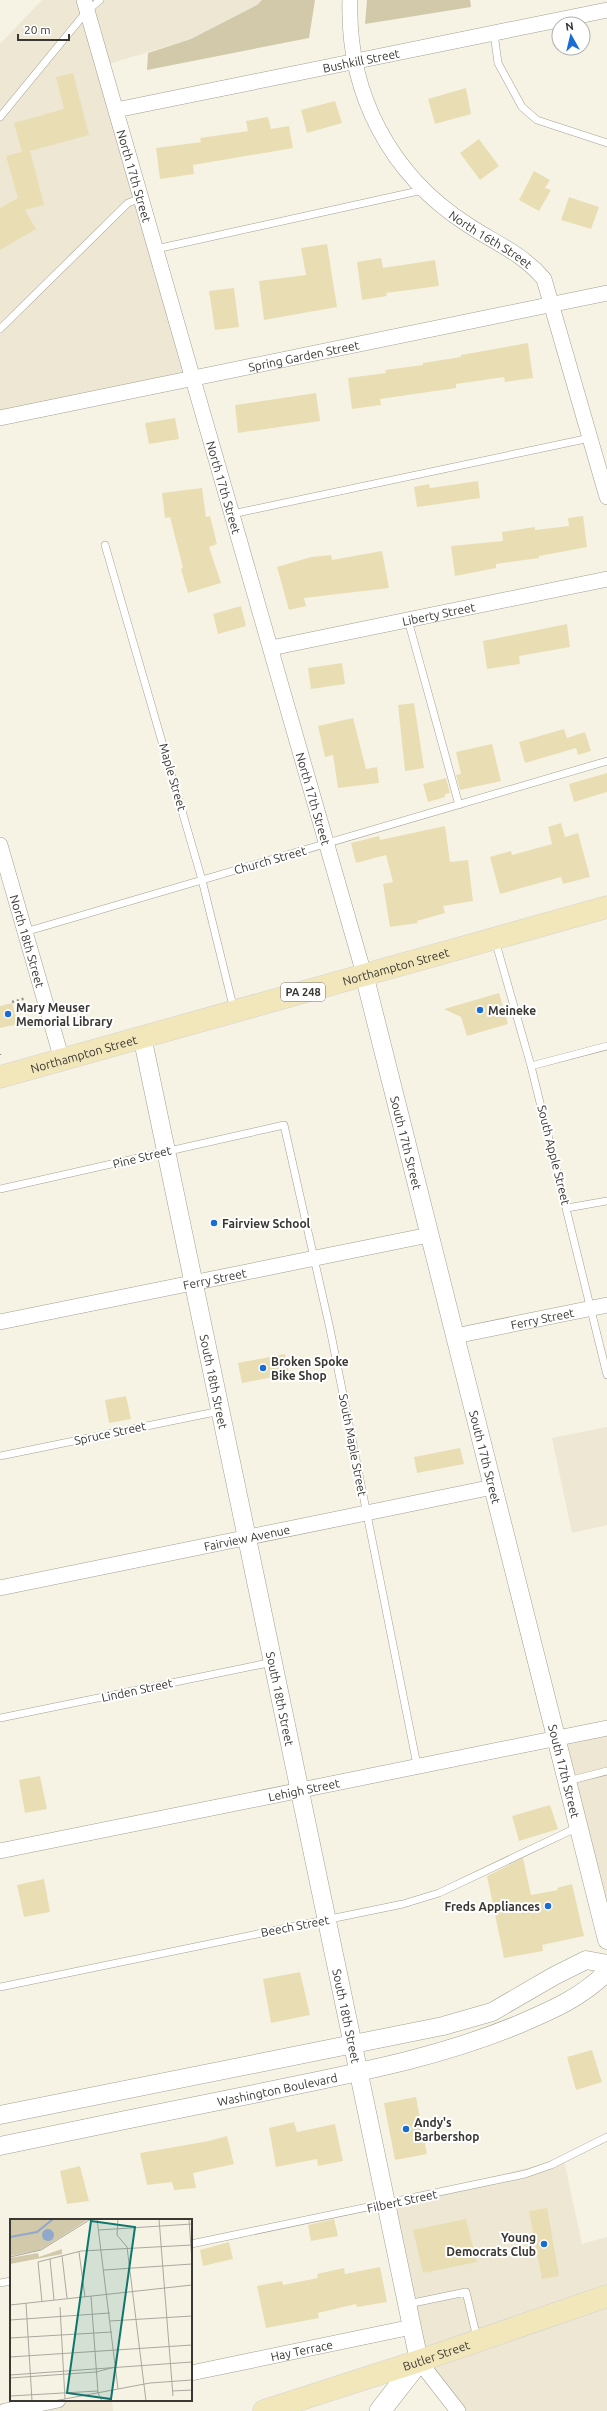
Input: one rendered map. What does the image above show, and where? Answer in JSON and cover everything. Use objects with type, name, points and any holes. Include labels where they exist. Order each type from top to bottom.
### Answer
[{"type":"main road","name":"Northampton Street","points":[[0,1077],[607,907]]},
{"type":"main road","name":"Butler Street","points":[[269,2410],[419,2361],[607,2296]]},
{"type":"main road","points":[[380,2411],[419,2361]]},
{"type":"street","name":"North 16th Street","points":[[350,0],[350,22],[355,62],[368,109],[379,133],[394,155],[439,205],[468,226],[531,263],[544,279],[607,497]]},
{"type":"street","name":"North 17th Street","points":[[85,6],[364,974]]},
{"type":"street","name":"Bushkill Street","points":[[116,110],[607,10]]},
{"type":"street","name":"Spring Garden Street","points":[[0,418],[193,377],[607,293]]},
{"type":"street","name":"Liberty Street","points":[[271,648],[607,579]]},
{"type":"street","name":"North 18th Street","points":[[0,845],[62,1060]]},
{"type":"street","name":"South 17th Street","points":[[364,974],[607,1940]]},
{"type":"street","name":"South 18th Street","points":[[142,1036],[419,2361]]},
{"type":"street","name":"Ferry Street","points":[[0,1322],[430,1236]]},
{"type":"street","name":"Ferry Street","points":[[455,1336],[607,1305]]},
{"type":"street","name":"Fairview Avenue","points":[[0,1588],[493,1487]]},
{"type":"street","name":"Lehigh Street","points":[[0,1851],[417,1765],[607,1728]]},
{"type":"street","points":[[0,2115],[413,2033],[492,2012],[586,1960],[607,1964]]},
{"type":"street","name":"Washington Boulevard","points":[[0,2146],[359,2072],[443,2051],[495,2034],[572,2000],[589,1990],[607,1972]]},
{"type":"street","name":"Hay Terrace","points":[[192,2373],[412,2327]]},
{"type":"street","points":[[419,2361],[458,2411]]},
{"type":"street","points":[[5,2411],[53,2401]]},
{"type":"lane","points":[[0,117],[85,6],[100,0]]},
{"type":"lane","points":[[494,33],[498,63],[511,91],[522,107],[537,120],[607,143]]},
{"type":"lane","points":[[156,249],[425,190]]},
{"type":"lane","points":[[0,329],[128,203],[141,198]]},
{"type":"lane","points":[[232,514],[590,438]]},
{"type":"lane","name":"Maple Street","points":[[105,545],[202,880],[234,1012]]},
{"type":"lane","points":[[408,620],[459,805]]},
{"type":"lane","name":"Church Street","points":[[25,932],[607,762]]},
{"type":"lane","name":"South Apple Street","points":[[495,938],[531,1066],[607,1375]]},
{"type":"lane","points":[[531,1066],[607,1046]]},
{"type":"lane","name":"Pine Street","points":[[0,1189],[284,1125]]},
{"type":"lane","name":"South Maple Street","points":[[284,1125],[314,1258],[417,1765]]},
{"type":"lane","points":[[567,1208],[607,1201]]},
{"type":"lane","name":"Spruce Street","points":[[0,1456],[220,1411]]},
{"type":"lane","name":"Linden Street","points":[[0,1718],[273,1662]]},
{"type":"lane","points":[[568,1781],[607,1771]]},
{"type":"lane","name":"Beech Street","points":[[0,1987],[403,1904],[439,1893],[494,1865],[579,1827]]},
{"type":"lane","name":"Filbert Street","points":[[192,2244],[525,2174],[551,2165],[607,2137]]},
{"type":"lane","points":[[0,2283],[10,2281]]},
{"type":"lane","points":[[408,2304],[466,2292],[478,2340]]},
{"type":"path","points":[[12,1002],[26,998]]},
{"type":"shaded area","points":[[42,0],[262,0],[257,5],[191,39],[99,67],[187,378],[0,416],[0,44]]},
{"type":"shaded area","points":[[262,0],[315,0],[309,38],[147,70],[148,53],[191,39],[257,5]]},
{"type":"shaded area","points":[[367,0],[470,0],[471,7],[365,24]]},
{"type":"shaded area","points":[[607,1427],[607,1525],[572,1533],[552,1438]]},
{"type":"shaded area","points":[[607,1721],[607,1939],[552,1731]]},
{"type":"shaded area","points":[[563,2156],[582,2244],[607,2237],[607,2411],[457,2411],[418,2361],[387,2203],[543,2164]]},
{"type":"shaded area","points":[[45,2401],[112,2401],[113,2411],[0,2411]]},
{"type":"building","points":[[73,73],[89,135],[30,151],[44,205],[25,210],[36,229],[0,250],[0,208],[18,198],[6,156],[22,152],[14,123],[64,109],[56,77]]},
{"type":"building","points":[[466,88],[471,114],[435,124],[428,99]]},
{"type":"building","points":[[335,101],[342,123],[307,133],[301,110]]},
{"type":"building","points":[[268,117],[271,129],[289,126],[293,148],[193,165],[194,174],[160,179],[156,148],[201,142],[200,138],[248,131],[246,121]]},
{"type":"building","points":[[479,139],[499,166],[480,180],[460,153]]},
{"type":"building","points":[[534,171],[550,180],[545,188],[551,190],[539,211],[519,200]]},
{"type":"building","points":[[569,197],[599,207],[591,229],[561,220]]},
{"type":"building","points":[[327,244],[337,307],[264,320],[259,281],[306,275],[301,248]]},
{"type":"building","points":[[381,258],[383,268],[435,260],[439,286],[386,293],[387,296],[362,300],[357,262]]},
{"type":"building","points":[[234,288],[239,327],[215,330],[209,291]]},
{"type":"building","points":[[528,343],[533,378],[505,382],[504,377],[456,384],[456,388],[380,399],[381,405],[352,409],[348,378],[386,373],[385,370],[423,365],[423,363],[461,357],[461,355]]},
{"type":"building","points":[[316,393],[320,421],[238,433],[235,405]]},
{"type":"building","points":[[175,418],[179,439],[149,444],[145,423]]},
{"type":"building","points":[[478,481],[480,498],[417,507],[414,487],[429,484],[430,488]]},
{"type":"building","points":[[202,488],[206,517],[210,516],[217,544],[209,547],[221,583],[188,593],[181,569],[183,568],[170,517],[165,518],[162,493]]},
{"type":"building","points":[[583,516],[587,547],[539,556],[539,558],[496,564],[496,568],[455,576],[451,546],[503,541],[502,532],[535,527],[535,530],[569,526],[568,518]]},
{"type":"building","points":[[382,551],[389,588],[304,598],[306,606],[289,610],[277,567],[311,557],[331,555],[332,560]]},
{"type":"building","points":[[241,606],[246,626],[218,634],[213,614]]},
{"type":"building","points":[[567,624],[570,647],[519,656],[520,664],[487,669],[483,641]]},
{"type":"building","points":[[342,663],[345,684],[311,689],[308,668]]},
{"type":"building","points":[[414,703],[424,768],[405,771],[398,705]]},
{"type":"building","points":[[353,718],[366,769],[377,767],[379,783],[338,788],[333,755],[325,757],[318,726]]},
{"type":"building","points":[[564,729],[567,738],[585,732],[591,751],[578,755],[576,748],[525,763],[519,742]]},
{"type":"building","points":[[492,744],[501,781],[460,790],[456,775],[461,774],[456,752]]},
{"type":"building","points":[[607,773],[607,792],[574,802],[569,784]]},
{"type":"building","points":[[446,778],[450,793],[445,794],[445,797],[428,802],[423,784]]},
{"type":"building","points":[[561,823],[565,837],[578,833],[590,877],[563,884],[561,877],[500,894],[490,857],[511,851],[512,855],[552,844],[548,827]]},
{"type":"building","points":[[445,826],[450,862],[468,860],[473,901],[443,906],[445,913],[417,921],[418,923],[390,927],[383,884],[393,882],[386,855],[356,863],[351,843],[379,836],[380,840]]},
{"type":"building","name":"Meineke","points":[[499,993],[508,1024],[467,1036],[461,1017],[444,1009]]},
{"type":"building","name":"Mary Meuser Memorial Library","points":[[12,1003],[18,1024],[0,1028],[0,1006]]},
{"type":"building","name":"Broken Spoke Bike Shop","points":[[285,1354],[289,1374],[242,1383],[238,1363]]},
{"type":"building","points":[[126,1396],[131,1419],[109,1423],[105,1400]]},
{"type":"building","points":[[460,1448],[464,1464],[417,1473],[414,1457]]},
{"type":"building","points":[[40,1776],[47,1809],[25,1813],[19,1780]]},
{"type":"building","points":[[550,1805],[558,1829],[519,1841],[512,1816]]},
{"type":"building","points":[[523,1858],[531,1895],[558,1890],[557,1888],[572,1884],[584,1936],[542,1945],[543,1951],[504,1958],[487,1876]]},
{"type":"building","points":[[44,1879],[50,1912],[24,1917],[17,1885]]},
{"type":"building","points":[[300,1972],[310,2015],[271,2023],[263,1979]]},
{"type":"building","points":[[592,2050],[602,2082],[576,2090],[567,2057]]},
{"type":"building","name":"Andy's Barbershop","points":[[416,2097],[427,2154],[395,2160],[384,2103]]},
{"type":"building","points":[[294,2122],[297,2132],[335,2124],[343,2161],[318,2166],[317,2159],[276,2167],[269,2128]]},
{"type":"building","points":[[227,2136],[234,2164],[193,2173],[196,2188],[174,2190],[172,2182],[147,2185],[140,2153],[209,2141]]},
{"type":"building","points":[[80,2166],[89,2201],[67,2204],[60,2171]]},
{"type":"building","name":"Young Democrats Club","points":[[547,2208],[559,2276],[542,2279],[529,2211]]},
{"type":"building","points":[[334,2219],[338,2236],[311,2241],[308,2225]]},
{"type":"building","points":[[466,2219],[477,2262],[423,2273],[413,2230]]},
{"type":"building","points":[[229,2242],[233,2259],[203,2266],[200,2250]]},
{"type":"building","points":[[380,2267],[387,2302],[357,2307],[356,2304],[318,2313],[319,2318],[266,2328],[257,2286],[282,2281],[283,2285],[318,2278],[317,2274],[344,2268],[345,2274]]},
{"type":"place","name":"Meineke","points":[[480,1010]]},
{"type":"place","name":"Mary Meuser Memorial Library","points":[[8,1014]]},
{"type":"place","name":"Fairview School","points":[[214,1223]]},
{"type":"place","name":"Broken Spoke Bike Shop","points":[[263,1368]]},
{"type":"place","name":"Freds Appliances","points":[[548,1906]]},
{"type":"place","name":"Andy's Barbershop","points":[[406,2129]]},
{"type":"place","name":"Young Democrats Club","points":[[544,2244]]}]
